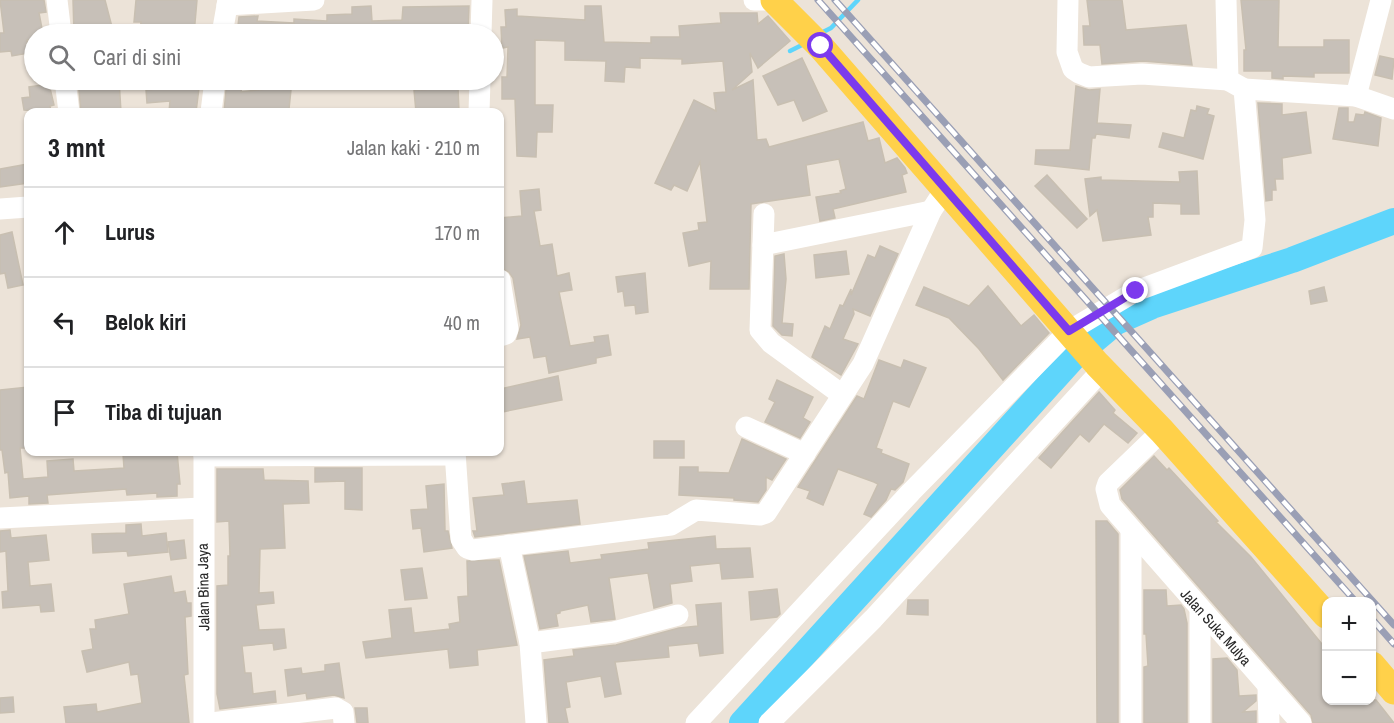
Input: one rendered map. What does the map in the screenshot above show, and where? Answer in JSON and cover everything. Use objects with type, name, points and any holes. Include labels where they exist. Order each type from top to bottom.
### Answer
[{"type":"main road","points":[[775,0],[813,39],[946,188],[1100,367],[1162,431],[1322,611]]},
{"type":"main road","points":[[1376,671],[1394,691]]},
{"type":"street","points":[[57,0],[60,24]]},
{"type":"street","points":[[224,24],[227,3],[314,0]]},
{"type":"street","points":[[481,24],[482,0]]},
{"type":"street","points":[[754,0],[775,0]]},
{"type":"street","points":[[1068,0],[1067,52],[1073,69],[1089,77],[1142,74],[1356,96],[1394,109]]},
{"type":"street","points":[[696,723],[911,492],[1072,334],[1136,291],[1252,248],[1255,220],[1226,0]]},
{"type":"street","points":[[1356,96],[1381,0]]},
{"type":"street","points":[[66,90],[68,108]]},
{"type":"street","points":[[212,108],[214,90]]},
{"type":"street","points":[[479,108],[480,90]]},
{"type":"street","points":[[455,456],[461,539],[467,548],[478,550],[671,525],[692,510],[760,515],[770,508],[841,394],[863,364],[932,211],[946,188]]},
{"type":"street","points":[[0,209],[24,207]]},
{"type":"street","points":[[763,245],[932,211]]},
{"type":"street","points":[[764,214],[761,333],[771,344],[841,394]]},
{"type":"street","points":[[504,304],[508,329],[504,335]]},
{"type":"street","points":[[770,723],[873,619],[1100,367]]},
{"type":"street","points":[[746,427],[805,454]]},
{"type":"street","name":"Jalan Suka Mulya","points":[[1162,431],[1112,478],[1106,489],[1113,510],[1301,723]]},
{"type":"street","name":"Jalan Bina Jaya","points":[[204,456],[202,508],[204,723]]},
{"type":"street","points":[[0,518],[202,508]]},
{"type":"street","points":[[1131,532],[1131,723]]},
{"type":"street","points":[[509,545],[530,644],[536,723]]},
{"type":"street","points":[[1200,609],[1200,723]]},
{"type":"street","points":[[530,644],[614,632],[678,615]]},
{"type":"street","points":[[1268,686],[1269,723]]},
{"type":"street","points":[[211,723],[336,708],[343,712],[344,723]]},
{"type":"building","points":[[0,0],[44,0],[46,12],[39,13],[41,24],[24,24],[24,54],[12,56],[11,51],[0,52],[0,33],[4,33]]},
{"type":"building","points":[[73,0],[105,0],[111,24],[74,24]]},
{"type":"building","points":[[136,0],[197,0],[195,24],[134,22]]},
{"type":"building","points":[[1087,0],[1122,0],[1126,30],[1186,25],[1192,65],[1143,61],[1102,64],[1100,45],[1084,45],[1083,26],[1090,26]]},
{"type":"building","points":[[1241,0],[1279,0],[1278,47],[1324,47],[1324,40],[1349,40],[1349,73],[1314,73],[1314,77],[1283,76],[1283,79],[1272,78],[1272,71],[1244,71],[1244,50],[1246,50]]},
{"type":"building","points":[[371,6],[372,21],[402,20],[403,7],[469,6],[468,24],[238,24],[239,17],[258,16],[257,21],[294,23],[294,19],[327,21],[327,15],[352,14],[352,7]]},
{"type":"building","points":[[585,6],[601,6],[604,42],[651,43],[651,37],[680,37],[679,26],[721,23],[720,13],[757,13],[758,24],[768,16],[790,41],[758,68],[750,53],[752,72],[732,90],[753,80],[757,140],[766,139],[769,147],[863,122],[868,141],[879,138],[885,163],[897,158],[905,168],[907,173],[902,175],[906,192],[833,209],[835,218],[820,221],[816,197],[841,193],[840,191],[846,189],[839,159],[806,165],[810,195],[751,204],[749,289],[710,289],[711,261],[689,266],[683,233],[699,230],[698,223],[707,222],[700,162],[687,191],[674,185],[671,190],[655,183],[694,100],[716,111],[714,93],[726,92],[723,61],[682,64],[682,59],[640,58],[640,68],[625,67],[624,82],[605,81],[606,61],[565,60],[565,41],[535,40],[535,105],[553,105],[552,132],[537,132],[536,157],[517,156],[515,99],[502,99],[504,77],[507,77],[508,47],[504,48],[505,10],[517,9],[517,16],[585,20]]},
{"type":"building","points":[[1380,56],[1394,59],[1392,79],[1375,75]]},
{"type":"building","points":[[802,58],[827,111],[803,121],[794,100],[778,105],[763,76]]},
{"type":"building","points":[[1076,86],[1089,90],[1100,89],[1097,123],[1131,125],[1129,138],[1096,134],[1095,138],[1092,138],[1089,170],[1035,164],[1036,150],[1070,150]]},
{"type":"building","points":[[29,90],[50,90],[54,105],[50,108],[24,108],[24,110],[22,98],[30,97]]},
{"type":"building","points":[[79,90],[120,90],[121,108],[81,108]]},
{"type":"building","points":[[146,90],[199,90],[196,108],[169,108],[170,101],[147,103]]},
{"type":"building","points":[[226,90],[241,90],[241,92],[291,90],[289,108],[224,108]]},
{"type":"building","points":[[414,90],[458,90],[459,108],[416,108]]},
{"type":"building","points":[[1258,103],[1282,104],[1282,115],[1306,112],[1311,153],[1282,158],[1283,179],[1275,179],[1276,190],[1272,190],[1272,200],[1266,201]]},
{"type":"building","points":[[1197,106],[1209,109],[1207,114],[1214,116],[1203,159],[1159,147],[1163,133],[1184,138],[1191,110],[1196,111]]},
{"type":"building","points":[[1339,108],[1348,108],[1348,122],[1354,122],[1356,114],[1364,115],[1365,112],[1381,118],[1378,146],[1333,139]]},
{"type":"building","points":[[24,165],[24,184],[0,187],[0,169]]},
{"type":"building","points":[[1197,171],[1199,214],[1181,214],[1181,204],[1153,203],[1153,217],[1148,217],[1151,235],[1103,241],[1097,210],[1090,216],[1085,179],[1101,177],[1101,180],[1180,182],[1179,172]]},
{"type":"building","points":[[1047,175],[1087,219],[1077,228],[1035,186]]},
{"type":"building","points":[[539,189],[541,210],[534,211],[540,246],[552,244],[557,276],[569,273],[572,290],[559,292],[570,346],[595,342],[594,337],[608,335],[611,355],[596,358],[596,363],[549,373],[546,356],[534,358],[530,337],[517,339],[521,325],[513,278],[504,269],[504,218],[522,216],[520,191]]},
{"type":"building","points":[[12,232],[23,285],[8,288],[5,273],[0,274],[0,235]]},
{"type":"building","points":[[880,246],[898,254],[870,316],[853,309],[854,314],[843,339],[858,344],[841,375],[812,357],[825,326],[830,329],[840,305],[843,306],[851,289],[851,295],[868,255],[875,258]]},
{"type":"building","points":[[846,251],[849,274],[816,278],[814,255]]},
{"type":"building","points":[[784,254],[786,279],[782,323],[793,324],[792,336],[782,335],[773,326],[775,256]]},
{"type":"building","points":[[645,273],[648,312],[636,314],[635,305],[625,306],[623,291],[618,292],[616,277]]},
{"type":"building","points":[[988,286],[1021,326],[1034,315],[1049,333],[1003,380],[979,349],[949,318],[916,305],[924,287],[969,306]]},
{"type":"building","points":[[1324,287],[1327,301],[1311,304],[1309,291]]},
{"type":"building","points":[[879,360],[901,368],[904,360],[926,368],[909,407],[893,401],[876,448],[882,450],[881,453],[909,464],[903,482],[895,490],[891,489],[886,500],[871,517],[864,514],[878,484],[874,482],[838,469],[823,505],[807,498],[810,491],[798,487],[857,396],[864,399]]},
{"type":"building","points":[[558,376],[562,400],[504,412],[504,388]]},
{"type":"building","points":[[777,380],[813,397],[803,418],[810,422],[800,438],[765,422],[775,402],[769,399]]},
{"type":"building","points":[[24,387],[24,448],[20,448],[23,479],[48,477],[47,461],[73,459],[74,471],[124,468],[123,456],[177,456],[180,484],[177,484],[177,496],[157,497],[157,493],[127,495],[126,489],[47,495],[48,503],[29,504],[29,496],[10,498],[8,472],[5,473],[2,450],[0,450],[0,390]]},
{"type":"building","points":[[1099,392],[1115,410],[1113,413],[1137,433],[1128,443],[1104,424],[1089,442],[1080,434],[1051,468],[1039,458]]},
{"type":"building","points":[[742,439],[786,459],[772,480],[766,477],[766,490],[758,502],[734,500],[734,498],[679,495],[680,467],[698,467],[698,472],[729,473]]},
{"type":"building","points":[[654,441],[684,441],[684,458],[654,458]]},
{"type":"building","points":[[1154,456],[1167,470],[1169,468],[1218,521],[1216,522],[1251,557],[1322,644],[1322,705],[1376,705],[1376,700],[1394,723],[1313,723],[1311,715],[1122,499],[1120,490]]},
{"type":"building","points":[[315,468],[362,468],[362,510],[345,509],[345,481],[315,482]]},
{"type":"building","points":[[217,469],[263,469],[264,480],[308,481],[309,503],[283,504],[285,548],[260,549],[259,593],[273,592],[274,603],[256,605],[259,630],[284,629],[286,648],[274,650],[273,643],[242,646],[245,673],[251,673],[253,694],[275,691],[276,702],[220,709],[217,694],[217,586],[228,585],[228,556],[230,556],[229,521],[217,522]]},
{"type":"building","points":[[524,481],[527,504],[577,500],[580,524],[475,537],[473,531],[477,531],[473,498],[504,495],[502,484]]},
{"type":"building","points":[[444,484],[445,531],[448,531],[452,548],[424,552],[421,528],[413,529],[411,510],[428,509],[426,486]]},
{"type":"building","points":[[1096,521],[1107,521],[1118,534],[1118,723],[1097,723]]},
{"type":"building","points":[[141,524],[142,536],[166,533],[168,552],[128,556],[127,551],[93,553],[92,534],[126,533],[126,525]]},
{"type":"building","points":[[10,530],[11,538],[46,535],[49,560],[28,562],[30,586],[51,584],[54,611],[41,612],[40,605],[3,608],[2,592],[8,591],[6,551],[0,552],[0,531]]},
{"type":"building","points":[[715,536],[716,549],[750,548],[753,577],[722,579],[720,563],[690,566],[692,581],[670,584],[672,603],[654,608],[648,573],[609,578],[615,619],[591,622],[588,605],[560,611],[556,614],[558,626],[540,629],[524,556],[568,551],[570,563],[602,559],[601,555],[649,549],[648,543]]},
{"type":"building","points":[[184,540],[186,558],[171,560],[168,542]]},
{"type":"building","points":[[499,560],[517,645],[477,650],[478,665],[450,668],[448,649],[366,658],[363,642],[392,638],[389,610],[411,608],[414,633],[450,629],[449,624],[460,622],[458,597],[468,596],[467,561]]},
{"type":"building","points":[[422,568],[427,598],[405,600],[401,570]]},
{"type":"building","points":[[171,576],[174,593],[185,591],[187,603],[191,603],[191,616],[185,617],[188,674],[184,675],[189,723],[66,723],[64,707],[96,704],[97,712],[142,703],[138,674],[131,675],[129,662],[87,672],[82,651],[93,649],[90,629],[96,629],[95,620],[129,614],[124,584]]},
{"type":"building","points":[[777,589],[780,614],[777,617],[751,620],[749,592]]},
{"type":"building","points":[[1144,590],[1166,590],[1167,606],[1181,605],[1184,609],[1187,623],[1187,723],[1144,723],[1144,667],[1148,666],[1146,634],[1144,634]]},
{"type":"building","points":[[908,600],[928,600],[928,615],[907,614]]},
{"type":"building","points":[[721,603],[723,653],[700,656],[698,643],[668,646],[669,657],[615,662],[621,694],[605,697],[601,676],[566,682],[570,707],[565,708],[568,723],[549,723],[544,660],[574,656],[573,650],[616,645],[679,628],[698,626],[696,605]]},
{"type":"building","points":[[1227,658],[1237,670],[1239,696],[1256,695],[1256,701],[1243,712],[1256,711],[1256,723],[1213,723],[1213,659]]},
{"type":"building","points":[[339,663],[344,698],[334,695],[307,699],[306,693],[288,696],[285,670],[301,668],[302,674],[325,671],[325,665]]},
{"type":"building","points":[[13,697],[14,712],[0,713],[0,698]]},
{"type":"building","points":[[355,708],[367,708],[368,723],[357,723]]},
{"type":"waterway","points":[[821,33],[831,28],[858,0]]},
{"type":"waterway","points":[[790,51],[804,44]]},
{"type":"waterway","points":[[742,723],[1073,358],[1116,322],[1152,306],[1292,260],[1394,221]]},
{"type":"railway","points":[[818,0],[1352,597]]},
{"type":"railway","points":[[835,0],[1394,625]]},
{"type":"railway","points":[[1376,624],[1394,644]]},
{"type":"route","points":[[821,46],[1069,331],[1136,291]]}]
